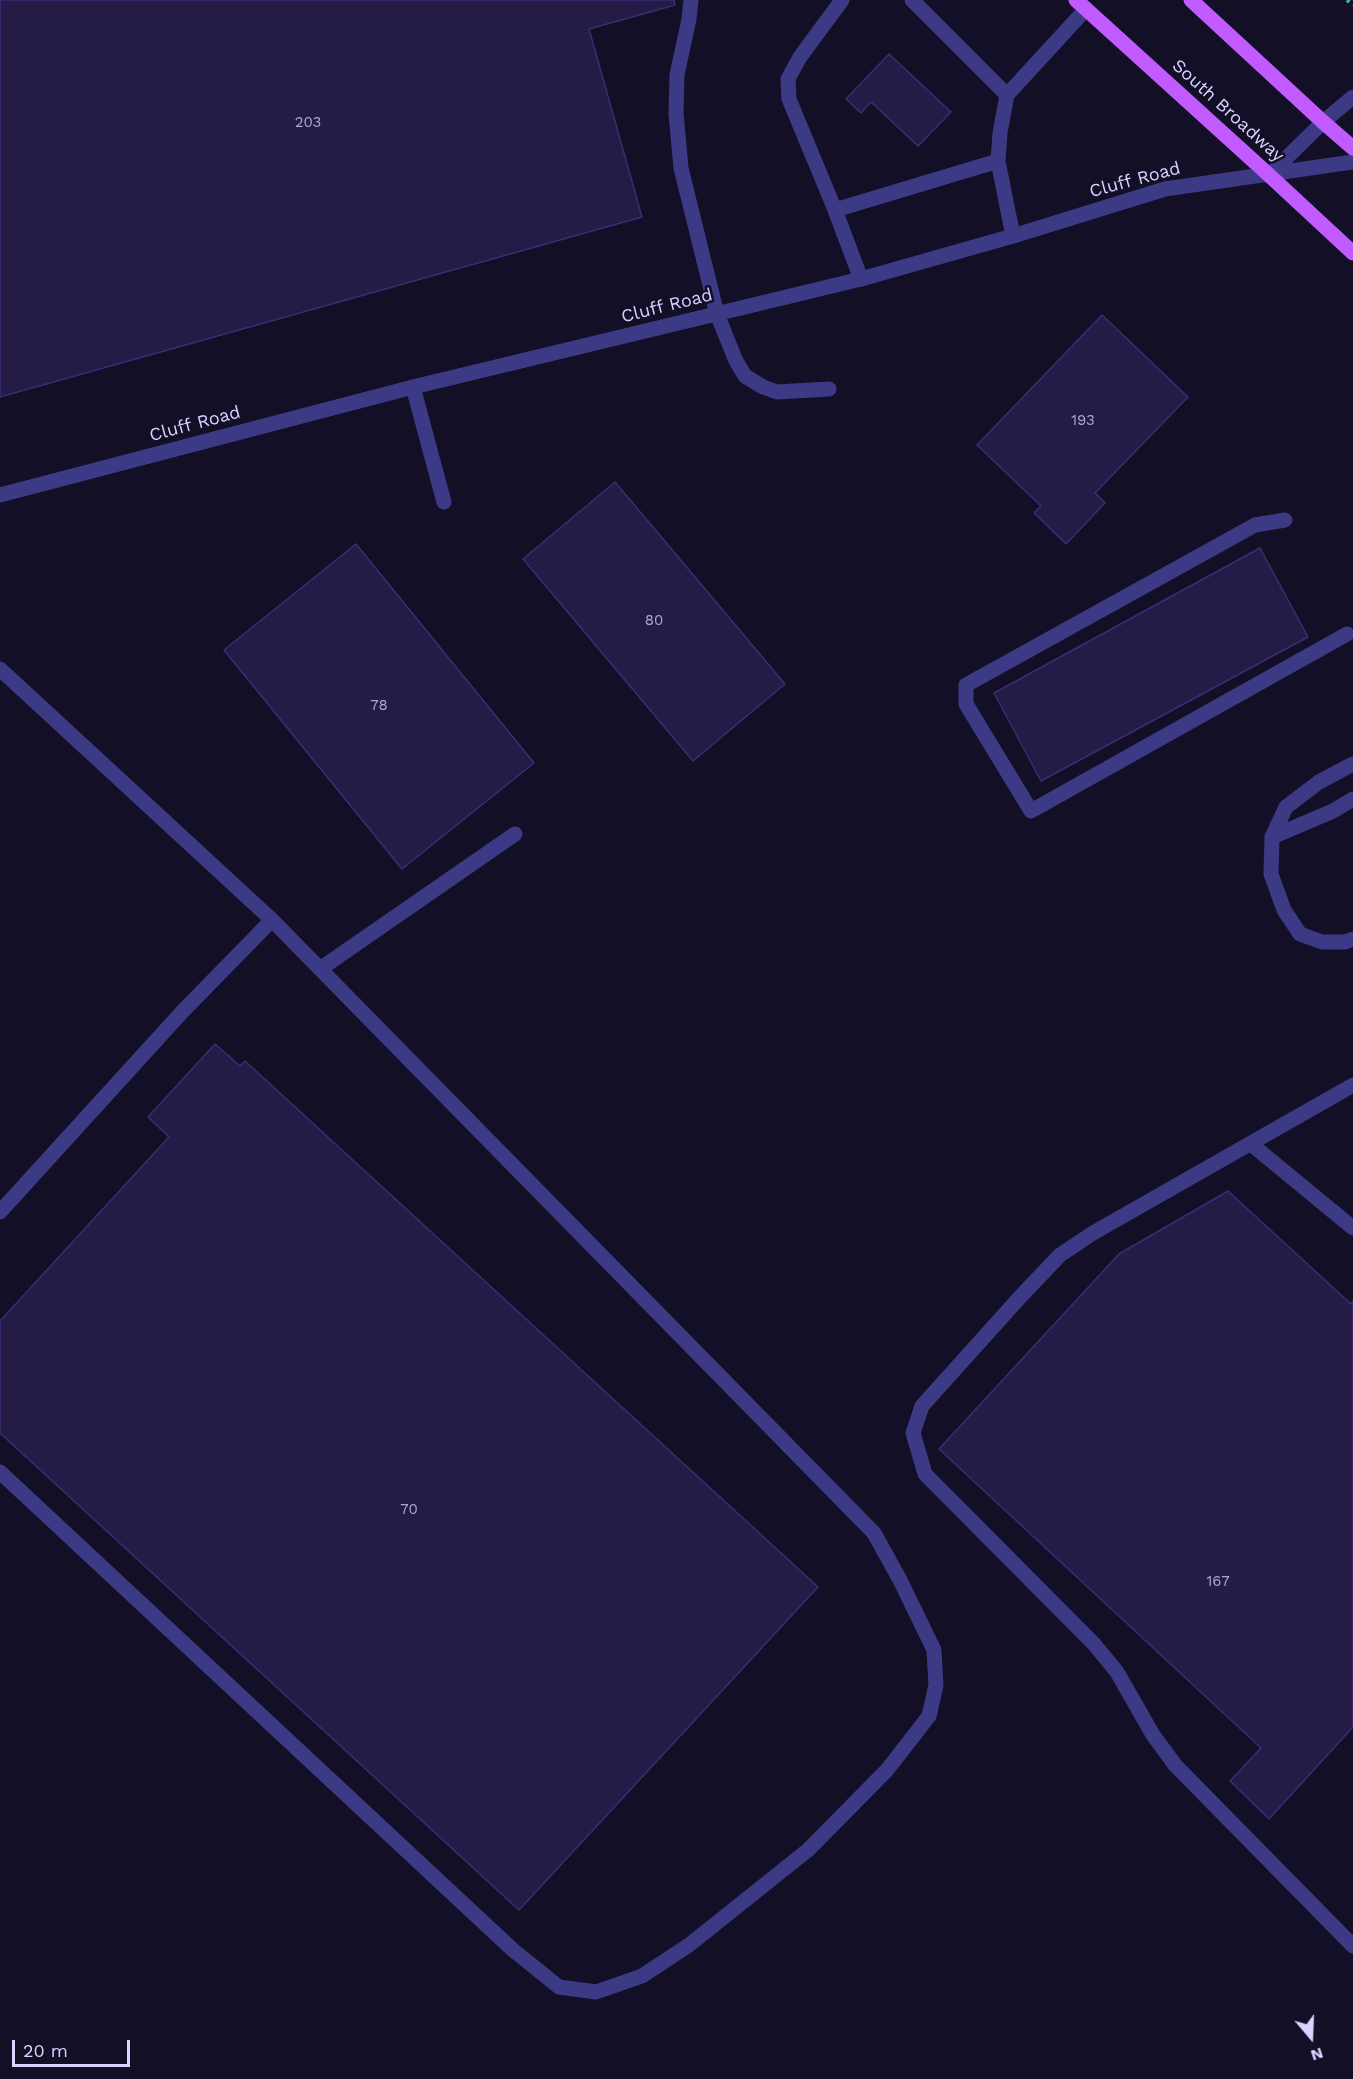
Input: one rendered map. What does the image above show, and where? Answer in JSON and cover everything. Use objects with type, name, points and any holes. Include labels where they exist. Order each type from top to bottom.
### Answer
[{"type":"main road","points":[[1191,0],[1353,148]]},
{"type":"main road","name":"South Broadway","points":[[1081,5],[1353,253]]},
{"type":"street","points":[[691,0],[677,75],[676,113],[681,168],[717,314],[736,361],[745,375],[763,387],[777,392],[829,389]]},
{"type":"street","points":[[842,0],[800,57],[788,79],[789,99],[861,279]]},
{"type":"street","points":[[912,0],[1007,95]]},
{"type":"street","points":[[1013,236],[998,160],[1007,95],[1081,5]]},
{"type":"street","points":[[1269,175],[1353,97]]},
{"type":"street","points":[[835,210],[998,160]]},
{"type":"street","name":"Cluff Road","points":[[0,495],[413,387],[861,279],[1013,236],[1165,189],[1353,162]]},
{"type":"street","points":[[413,387],[444,502]]},
{"type":"street","points":[[1285,520],[1255,525],[966,685],[966,704],[1031,811],[1347,634]]},
{"type":"street","points":[[0,669],[272,920],[874,1533],[934,1650],[936,1685],[929,1716],[887,1770],[808,1850],[689,1946],[642,1976],[596,1992],[559,1987],[513,1950],[0,1472]]},
{"type":"street","points":[[1353,764],[1319,782],[1286,807],[1272,837],[1271,874],[1284,910],[1300,934],[1322,942],[1345,942],[1353,939]]},
{"type":"street","points":[[1272,837],[1333,811],[1353,799]]},
{"type":"street","points":[[320,969],[515,834]]},
{"type":"street","points":[[0,1212],[182,1012],[272,920]]},
{"type":"street","points":[[1353,1085],[1093,1233],[1060,1255],[922,1406],[913,1432],[925,1474],[1094,1644],[1117,1672],[1153,1735],[1175,1765],[1353,1946]]},
{"type":"street","points":[[1251,1144],[1353,1228]]},
{"type":"path","points":[[1347,0],[1353,5]]},
{"type":"building","points":[[0,0],[674,0],[675,5],[589,29],[642,217],[0,397]]},
{"type":"building","points":[[889,54],[951,112],[918,146],[871,102],[861,113],[846,99]]},
{"type":"building","points":[[1102,315],[1188,397],[1095,493],[1105,503],[1066,544],[1034,513],[1041,506],[977,445]]},
{"type":"building","points":[[615,482],[785,684],[693,761],[523,559]]},
{"type":"building","points":[[356,544],[534,763],[402,869],[224,650]]},
{"type":"building","points":[[1260,548],[1308,637],[1041,781],[994,693]]},
{"type":"building","points":[[215,1044],[240,1066],[245,1061],[818,1587],[519,1910],[0,1433],[0,1321],[169,1137],[148,1117]]},
{"type":"building","points":[[1228,1191],[1351,1304],[1353,1301],[1353,1727],[1269,1819],[1230,1781],[1261,1748],[939,1449],[1119,1254]]}]
